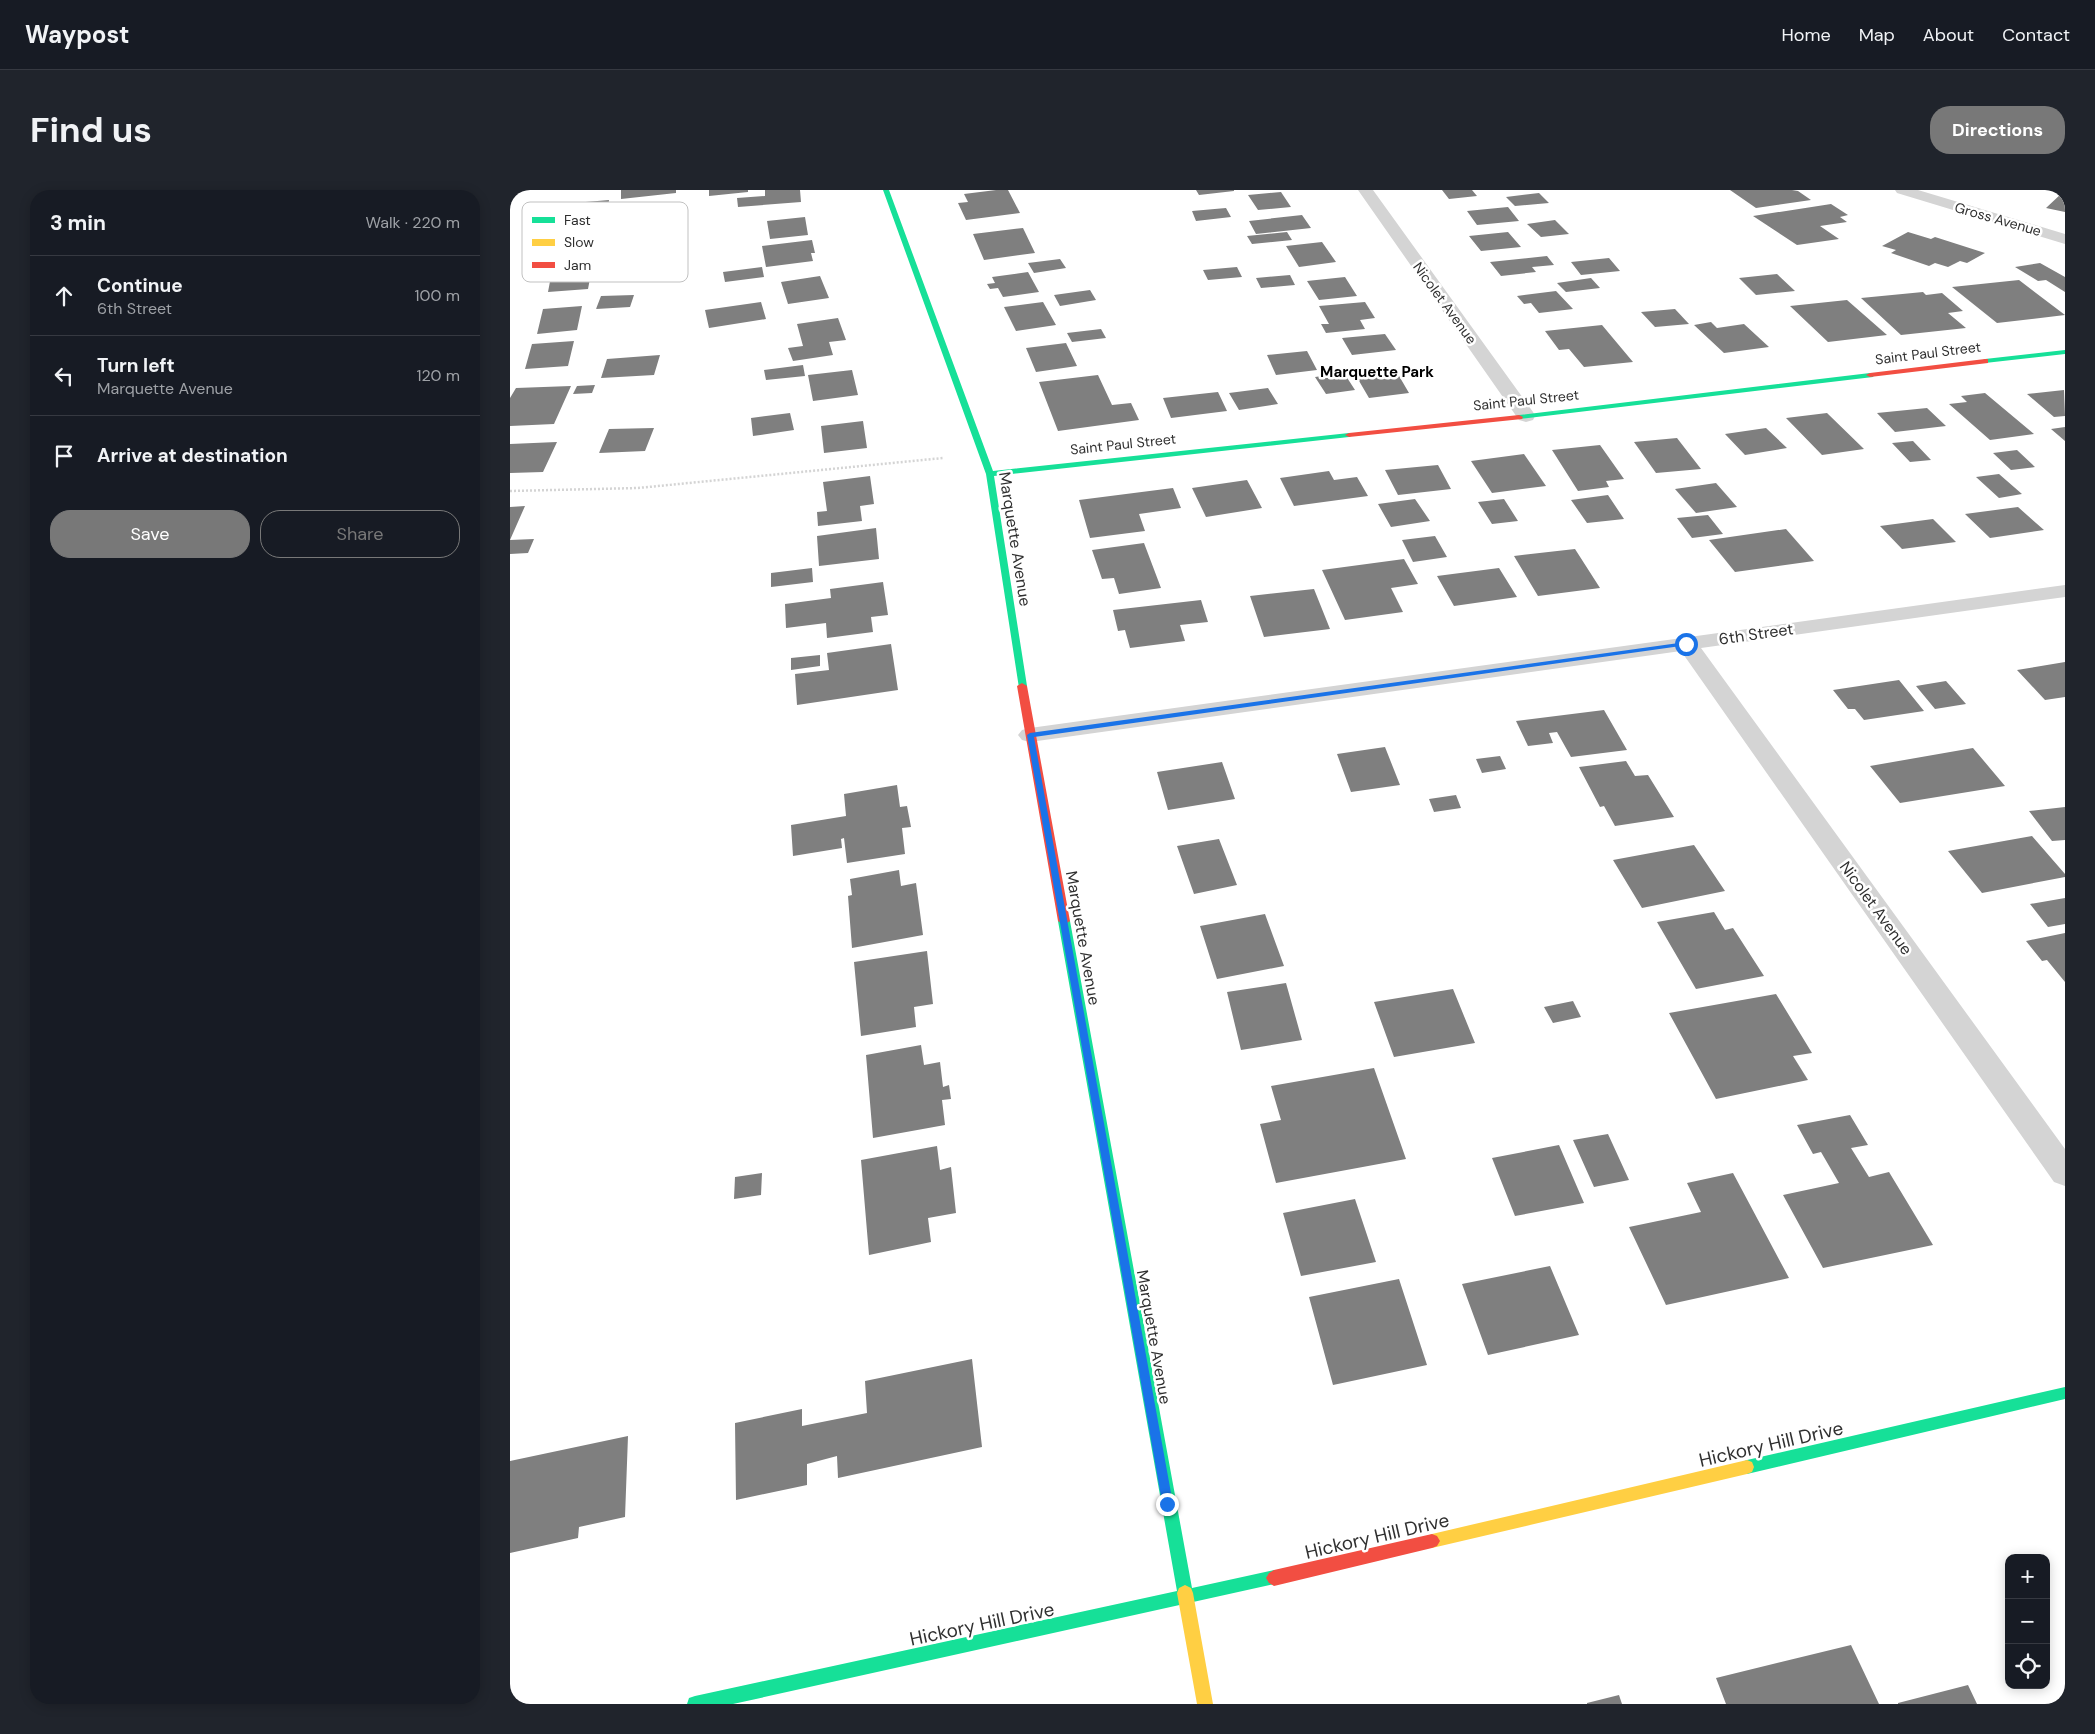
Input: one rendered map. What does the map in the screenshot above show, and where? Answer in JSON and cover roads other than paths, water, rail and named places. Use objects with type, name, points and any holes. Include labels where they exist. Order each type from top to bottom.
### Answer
[{"type":"street","name":"Marquette Avenue","points":[[886,190],[990,474],[1030,735],[1184,1599],[1205,1704]]},
{"type":"street","name":"Nicolet Avenue","points":[[1365,190],[1526,416]]},
{"type":"street","name":"Gross Avenue","points":[[1902,190],[2065,239]]},
{"type":"street","points":[[1927,198],[1951,190]]},
{"type":"street","name":"Saint Paul Street","points":[[990,474],[1526,416],[2065,352]]},
{"type":"street","name":"6th Street","points":[[1030,735],[2065,591]]},
{"type":"street","name":"Nicolet Avenue","points":[[1686,644],[2065,1173]]},
{"type":"street","name":"Hickory Hill Drive","points":[[695,1704],[1184,1599],[2065,1393]]},
{"type":"district","name":"Marquette Park","points":[[1377,372]]}]
